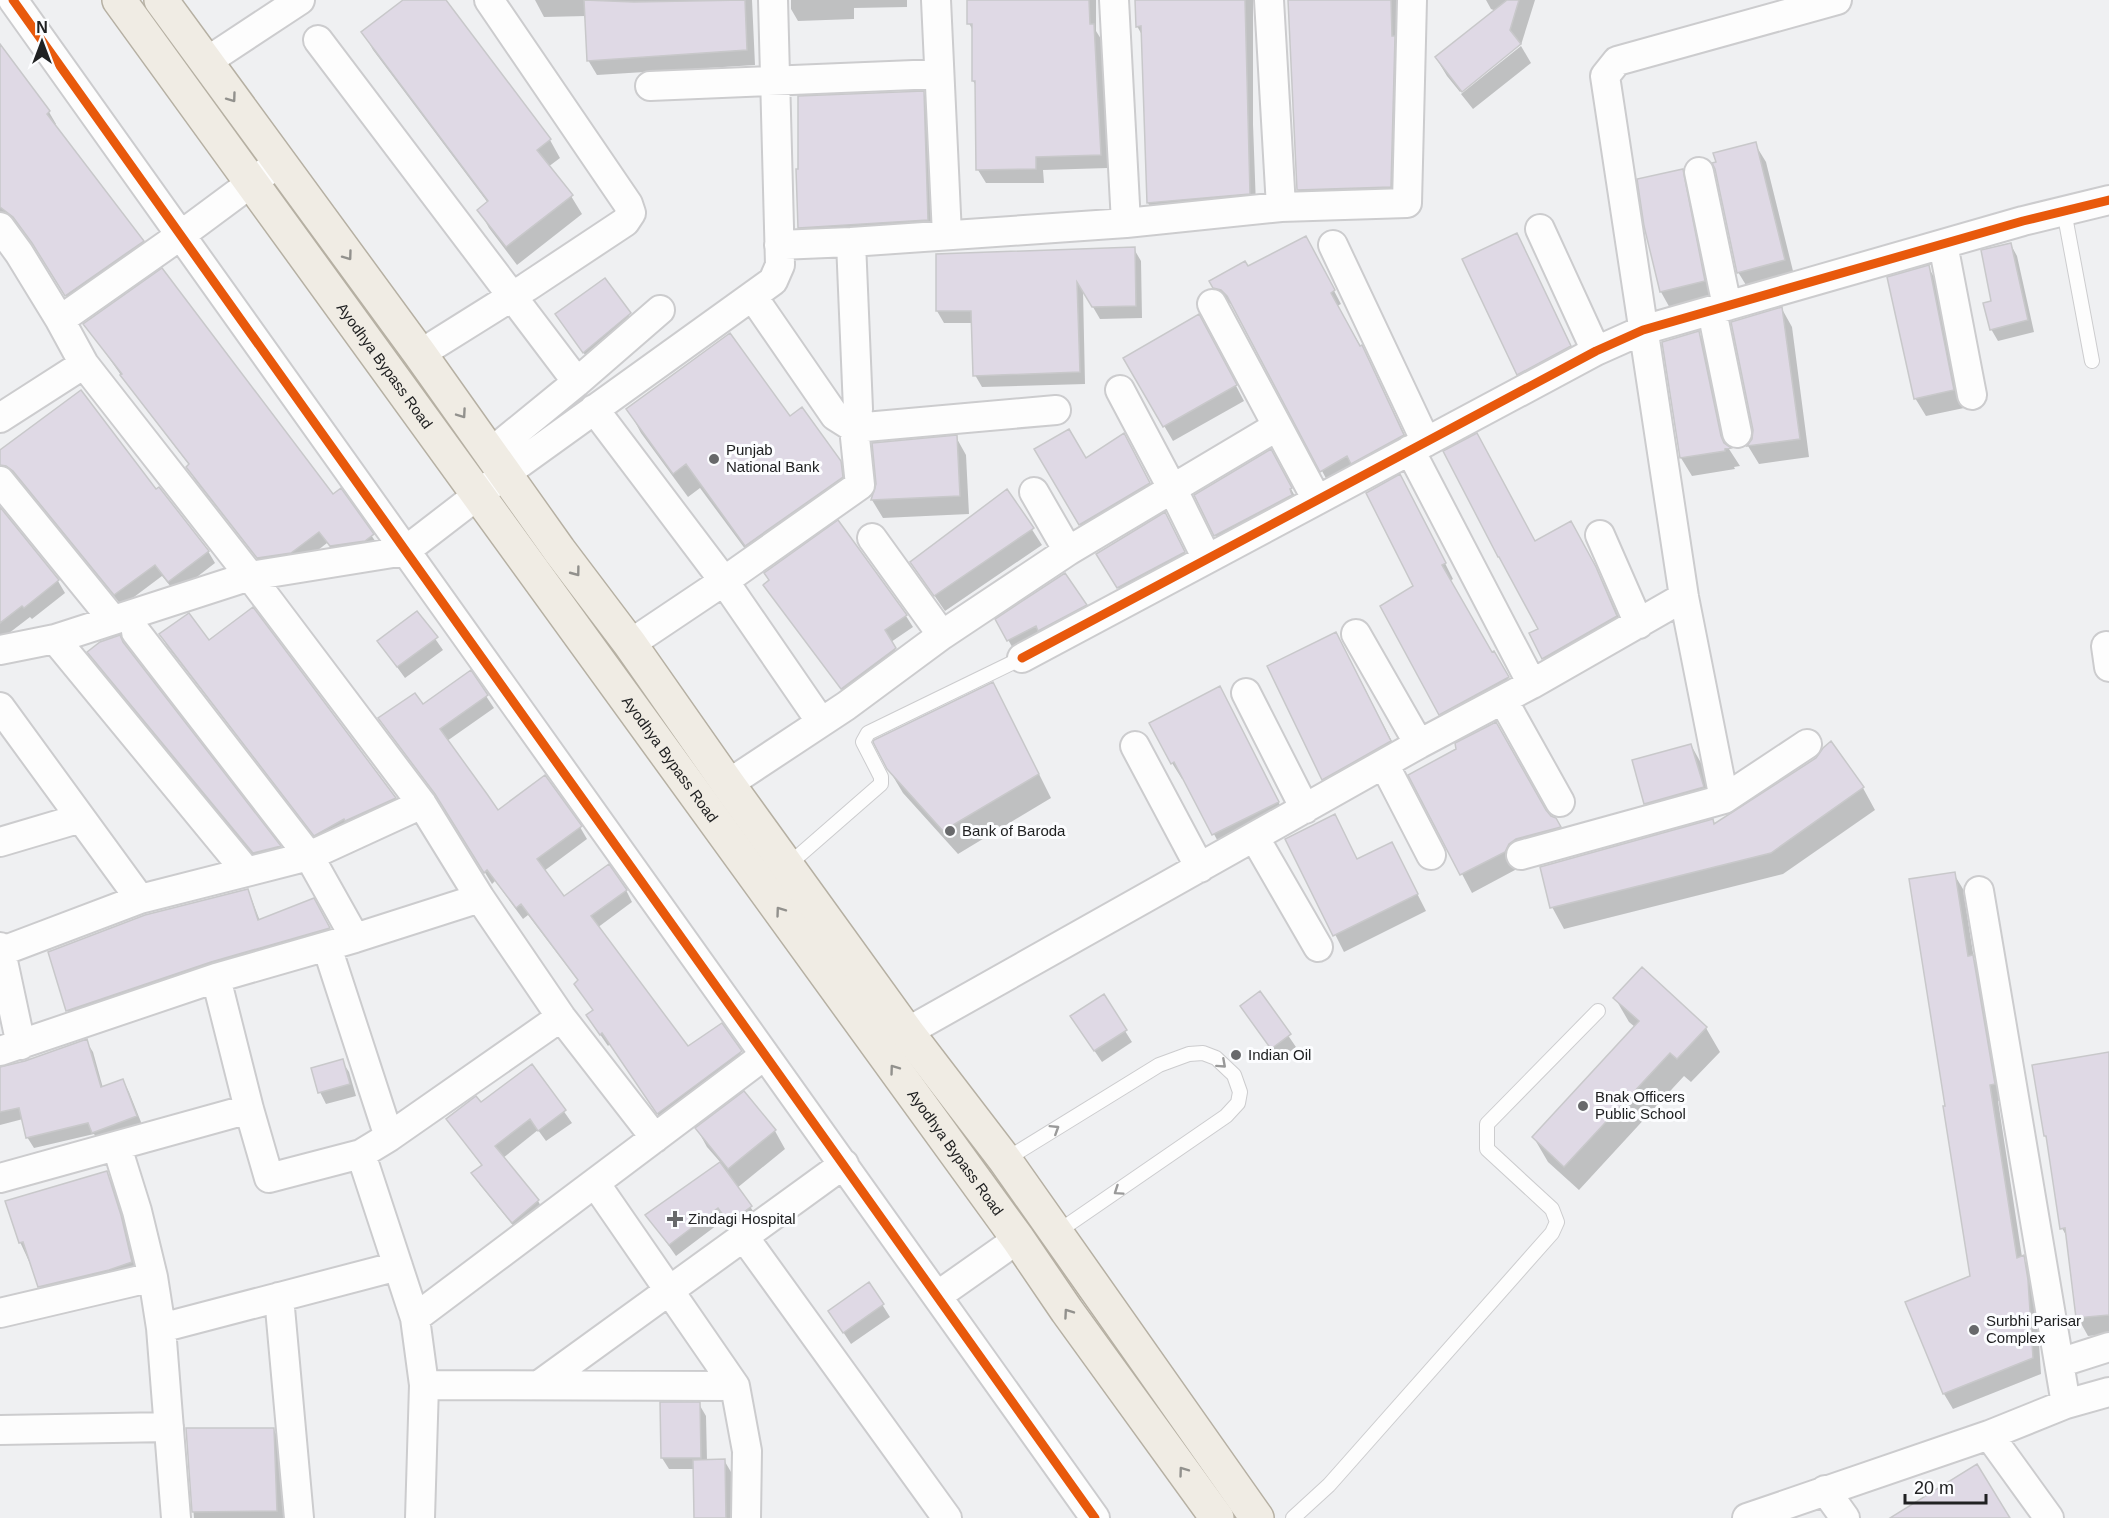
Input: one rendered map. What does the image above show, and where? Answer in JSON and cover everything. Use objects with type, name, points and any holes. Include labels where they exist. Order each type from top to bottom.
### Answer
[{"type":"main road","name":"Ayodhya Bypass Road","points":[[119,0],[1018,1239],[1217,1518]]},
{"type":"main road","points":[[161,0],[630,644],[907,1032],[1005,1160],[1257,1518]]},
{"type":"main road","points":[[1047,1282],[1078,1262]]},
{"type":"street","points":[[13,0],[1095,1518]]},
{"type":"street","points":[[206,62],[300,0]]},
{"type":"street","points":[[420,354],[625,222],[631,213],[628,204],[489,0]]},
{"type":"street","points":[[497,464],[594,409],[773,281],[780,265],[773,0]]},
{"type":"street","points":[[936,0],[947,235]]},
{"type":"street","points":[[1114,0],[1126,223]]},
{"type":"street","points":[[1269,0],[1281,207]]},
{"type":"street","points":[[779,245],[1126,223],[1281,207],[1407,203],[1412,0]]},
{"type":"street","points":[[1724,799],[1684,597],[1605,76],[1617,61],[1837,0]]},
{"type":"street","points":[[318,40],[577,382]]},
{"type":"street","points":[[650,86],[938,74]]},
{"type":"street","points":[[60,320],[279,163]]},
{"type":"street","points":[[1698,172],[1737,433]]},
{"type":"street","points":[[1022,658],[1596,351],[1643,330],[1944,244],[2109,200]]},
{"type":"street","points":[[0,227],[10,260],[60,320],[84,364],[250,576],[422,804],[480,898],[561,1017],[655,1138]]},
{"type":"street","points":[[1540,230],[1596,351]]},
{"type":"street","points":[[630,644],[860,485],[854,428],[858,409],[851,242]]},
{"type":"street","points":[[1944,244],[1972,395]]},
{"type":"street","points":[[1333,245],[1418,446],[1532,684]]},
{"type":"street","points":[[753,297],[835,416],[854,428],[1056,410]]},
{"type":"street","points":[[1212,304],[1317,500]]},
{"type":"street","points":[[0,650],[124,626],[250,576],[405,551],[478,495],[497,464],[577,382],[660,310]]},
{"type":"street","points":[[0,417],[84,364]]},
{"type":"street","points":[[1120,390],[1207,559]]},
{"type":"street","points":[[594,409],[724,581],[821,722]]},
{"type":"street","points":[[728,784],[821,722],[942,635],[1068,551],[1276,427]]},
{"type":"street","points":[[0,481],[124,626],[309,856],[355,938]]},
{"type":"street","points":[[1034,492],[1068,551]]},
{"type":"street","points":[[1600,535],[1639,624]]},
{"type":"street","points":[[872,538],[942,635]]},
{"type":"street","points":[[907,1032],[1684,597]]},
{"type":"street","points":[[1356,634],[1419,744]]},
{"type":"street","points":[[55,639],[246,871]]},
{"type":"street","points":[[1246,693],[1305,809]]},
{"type":"street","points":[[1503,700],[1560,802]]},
{"type":"street","points":[[0,706],[140,900]]},
{"type":"street","points":[[1521,855],[1724,799],[1807,744]]},
{"type":"street","points":[[1135,746],[1200,868]]},
{"type":"street","points":[[1384,764],[1431,855]]},
{"type":"street","points":[[422,804],[309,856],[140,900],[0,951],[10,1048],[216,978],[355,938],[480,898]]},
{"type":"street","points":[[0,842],[81,818]]},
{"type":"street","points":[[1255,838],[1318,946]]},
{"type":"street","points":[[1979,891],[2066,1404]]},
{"type":"street","points":[[327,946],[389,1137]]},
{"type":"street","points":[[216,978],[269,1178],[361,1154],[561,1017]]},
{"type":"street","points":[[415,1318],[765,1055]]},
{"type":"street","points":[[0,1178],[249,1109]]},
{"type":"street","points":[[117,1147],[137,1211],[153,1277],[160,1328],[176,1518]]},
{"type":"street","points":[[361,1154],[415,1318],[424,1385],[420,1518]]},
{"type":"street","points":[[539,1384],[844,1164]]},
{"type":"street","points":[[595,1183],[735,1386],[747,1451],[746,1518]]},
{"type":"street","points":[[744,1237],[947,1518]]},
{"type":"street","points":[[937,1296],[1018,1239]]},
{"type":"street","points":[[160,1328],[398,1266]]},
{"type":"street","points":[[0,1313],[153,1277]]},
{"type":"street","points":[[279,1297],[299,1518]]},
{"type":"street","points":[[2059,1363],[2109,1347]]},
{"type":"street","points":[[424,1385],[735,1386]]},
{"type":"street","points":[[1748,1518],[1989,1435],[2066,1404],[2109,1392]]},
{"type":"street","points":[[0,1430],[169,1427]]},
{"type":"street","points":[[1989,1435],[2049,1518]]},
{"type":"street","points":[[1825,1490],[1845,1518]]},
{"type":"lane","points":[[2064,211],[2092,361]]},
{"type":"lane","points":[[787,866],[876,791],[881,784],[881,777],[863,742],[868,733],[1022,658]]},
{"type":"lane","points":[[1293,1518],[1329,1485],[1552,1233],[1557,1222],[1552,1209],[1487,1149],[1487,1124],[1598,1011]]},
{"type":"lane","points":[[1005,1160],[1168,1061],[1203,1053],[1216,1058],[1234,1076],[1240,1092],[1238,1103],[1226,1116],[1056,1233]]},
{"type":"building","points":[[403,0],[446,0],[551,139],[537,150],[573,195],[506,247],[477,210],[488,201],[361,32]]},
{"type":"building","points":[[584,0],[634,2],[745,0],[747,50],[587,61]]},
{"type":"building","points":[[967,0],[1089,0],[1090,24],[1094,24],[1101,155],[1036,157],[1036,169],[976,170],[972,24],[967,24]]},
{"type":"building","points":[[1135,0],[1245,0],[1250,194],[1147,203],[1141,26],[1136,27]]},
{"type":"building","points":[[1288,0],[1391,0],[1392,36],[1395,36],[1391,187],[1297,190]]},
{"type":"building","points":[[1507,0],[1519,0],[1510,30],[1521,44],[1462,92],[1435,57]]},
{"type":"building","points":[[0,44],[50,111],[47,114],[144,241],[65,296],[32,243],[13,217],[0,207]]},
{"type":"building","points":[[924,91],[928,220],[798,228],[796,169],[798,169],[798,96]]},
{"type":"building","points":[[1756,142],[1785,260],[1737,273],[1712,163],[1716,162],[1713,153]]},
{"type":"building","points":[[1683,169],[1705,281],[1660,292],[1644,226],[1637,179]]},
{"type":"building","points":[[1517,233],[1571,346],[1517,375],[1462,259]]},
{"type":"building","points":[[1306,236],[1335,290],[1331,293],[1360,346],[1362,345],[1404,435],[1351,464],[1347,456],[1320,472],[1227,296],[1221,290],[1213,288],[1209,281],[1245,261],[1248,266]]},
{"type":"building","points":[[2011,243],[2028,320],[1990,330],[1983,303],[1991,301],[1981,250]]},
{"type":"building","points":[[1135,247],[1136,306],[1092,307],[1077,282],[1080,372],[973,376],[971,311],[936,311],[936,254]]},
{"type":"building","points":[[1929,265],[1954,390],[1914,399],[1887,277]]},
{"type":"building","points":[[162,268],[333,494],[341,488],[374,534],[365,541],[330,546],[319,532],[291,553],[257,558],[186,467],[189,464],[83,324]]},
{"type":"building","points":[[605,278],[631,313],[583,353],[555,314]]},
{"type":"building","points":[[1782,307],[1800,439],[1747,446],[1752,439],[1753,430],[1731,322]]},
{"type":"building","points":[[1199,314],[1237,385],[1163,427],[1123,358]]},
{"type":"building","points":[[1699,331],[1721,436],[1724,443],[1731,448],[1680,458],[1662,342]]},
{"type":"building","points":[[730,333],[790,416],[802,407],[841,461],[843,477],[745,546],[686,464],[673,474],[626,409]]},
{"type":"building","points":[[81,390],[156,489],[159,487],[209,551],[168,582],[155,565],[114,595],[13,471],[0,465],[0,450]]},
{"type":"building","points":[[1069,429],[1086,458],[1124,433],[1150,483],[1079,525],[1034,449]]},
{"type":"building","points":[[1477,433],[1535,541],[1571,521],[1596,567],[1617,616],[1542,659],[1529,633],[1538,629],[1443,451]]},
{"type":"building","points":[[957,435],[960,496],[871,500],[876,484],[872,443]]},
{"type":"building","points":[[1271,449],[1292,488],[1290,489],[1292,495],[1214,536],[1194,495]]},
{"type":"building","points":[[1400,474],[1446,563],[1442,565],[1509,677],[1439,715],[1380,606],[1413,586],[1366,493]]},
{"type":"building","points":[[1007,489],[1034,528],[934,596],[910,562]]},
{"type":"building","points":[[0,507],[59,580],[24,608],[22,606],[0,623]]},
{"type":"building","points":[[1165,512],[1185,552],[1117,588],[1096,554]]},
{"type":"building","points":[[838,520],[907,615],[885,630],[896,648],[841,689],[763,585],[769,580],[764,573]]},
{"type":"building","points":[[1065,573],[1087,605],[1038,631],[1036,626],[1007,641],[995,619]]},
{"type":"building","points":[[253,607],[396,798],[345,821],[344,819],[314,836],[159,634],[189,613],[209,640]]},
{"type":"building","points":[[417,611],[438,637],[397,667],[377,641]]},
{"type":"building","points":[[1336,632],[1391,741],[1322,780],[1267,666]]},
{"type":"building","points":[[120,635],[123,642],[281,846],[253,853],[87,652],[100,642]]},
{"type":"building","points":[[471,670],[488,695],[440,729],[498,810],[545,775],[582,826],[537,859],[564,896],[609,864],[627,890],[591,916],[688,1046],[722,1023],[742,1051],[657,1114],[602,1033],[600,1035],[586,1015],[593,1010],[574,984],[578,980],[521,904],[516,908],[487,870],[484,873],[435,794],[378,718],[415,693],[423,704]]},
{"type":"building","points":[[993,682],[1039,774],[943,831],[887,769],[873,742]]},
{"type":"building","points":[[1220,686],[1279,802],[1212,835],[1174,762],[1171,764],[1149,723]]},
{"type":"building","points":[[1496,722],[1546,810],[1556,818],[1561,827],[1516,839],[1509,844],[1505,852],[1460,875],[1408,775],[1456,749],[1455,743]]},
{"type":"building","points":[[1831,741],[1864,787],[1771,853],[1550,908],[1540,867],[1713,819],[1714,824],[1816,758]]},
{"type":"building","points":[[1691,744],[1704,787],[1644,804],[1632,760]]},
{"type":"building","points":[[1335,814],[1357,859],[1392,842],[1418,894],[1333,936],[1285,839]]},
{"type":"building","points":[[1955,872],[1968,956],[1973,955],[1995,1084],[1990,1085],[2017,1258],[2024,1255],[2028,1280],[2033,1358],[1943,1394],[1905,1302],[1970,1276],[1909,879]]},
{"type":"building","points":[[248,889],[258,920],[314,898],[330,928],[211,962],[66,1011],[48,952],[145,915]]},
{"type":"building","points":[[1642,967],[1707,1027],[1677,1059],[1670,1053],[1564,1167],[1532,1137],[1639,1021],[1613,998]]},
{"type":"building","points":[[1260,991],[1291,1034],[1271,1049],[1240,1006]]},
{"type":"building","points":[[1104,994],[1127,1030],[1094,1051],[1070,1016]]},
{"type":"building","points":[[87,1039],[101,1087],[123,1079],[137,1116],[92,1133],[88,1123],[26,1138],[19,1108],[0,1112],[0,1067],[25,1061]]},
{"type":"building","points":[[2109,1052],[2109,1315],[2076,1318],[2065,1228],[2060,1229],[2046,1136],[2044,1136],[2032,1065]]},
{"type":"building","points":[[343,1059],[350,1084],[318,1093],[311,1068]]},
{"type":"building","points":[[532,1064],[566,1110],[538,1131],[530,1119],[495,1146],[539,1200],[512,1223],[471,1173],[482,1165],[446,1119],[476,1096],[481,1102]]},
{"type":"building","points":[[744,1091],[776,1130],[728,1169],[695,1128]]},
{"type":"building","points":[[720,1162],[752,1206],[729,1223],[718,1208],[669,1245],[645,1215]]},
{"type":"building","points":[[107,1171],[121,1215],[132,1262],[109,1270],[38,1287],[23,1242],[19,1243],[5,1201]]},
{"type":"building","points":[[869,1282],[884,1304],[843,1333],[828,1311]]},
{"type":"building","points":[[660,1402],[700,1402],[701,1458],[661,1458]]},
{"type":"building","points":[[186,1428],[274,1428],[277,1511],[192,1512]]},
{"type":"building","points":[[725,1459],[726,1518],[694,1518],[693,1460]]},
{"type":"building","points":[[1977,1464],[2010,1518],[1890,1518]]},
{"type":"cycle path","points":[[13,0],[1095,1518]]},
{"type":"cycle path","points":[[1022,658],[1596,351],[1643,330],[2023,221],[2109,200]]},
{"type":"place","name":"Punjab National Bank","points":[[714,459]]},
{"type":"place","name":"Bank of Baroda","points":[[950,831]]},
{"type":"place","name":"Indian Oil","points":[[1236,1055]]},
{"type":"place","name":"Bnak Officers Public School","points":[[1583,1106]]},
{"type":"place","name":"Zindagi Hospital","points":[[675,1219]]},
{"type":"place","name":"Surbhi Parisar Complex","points":[[1974,1330]]}]
